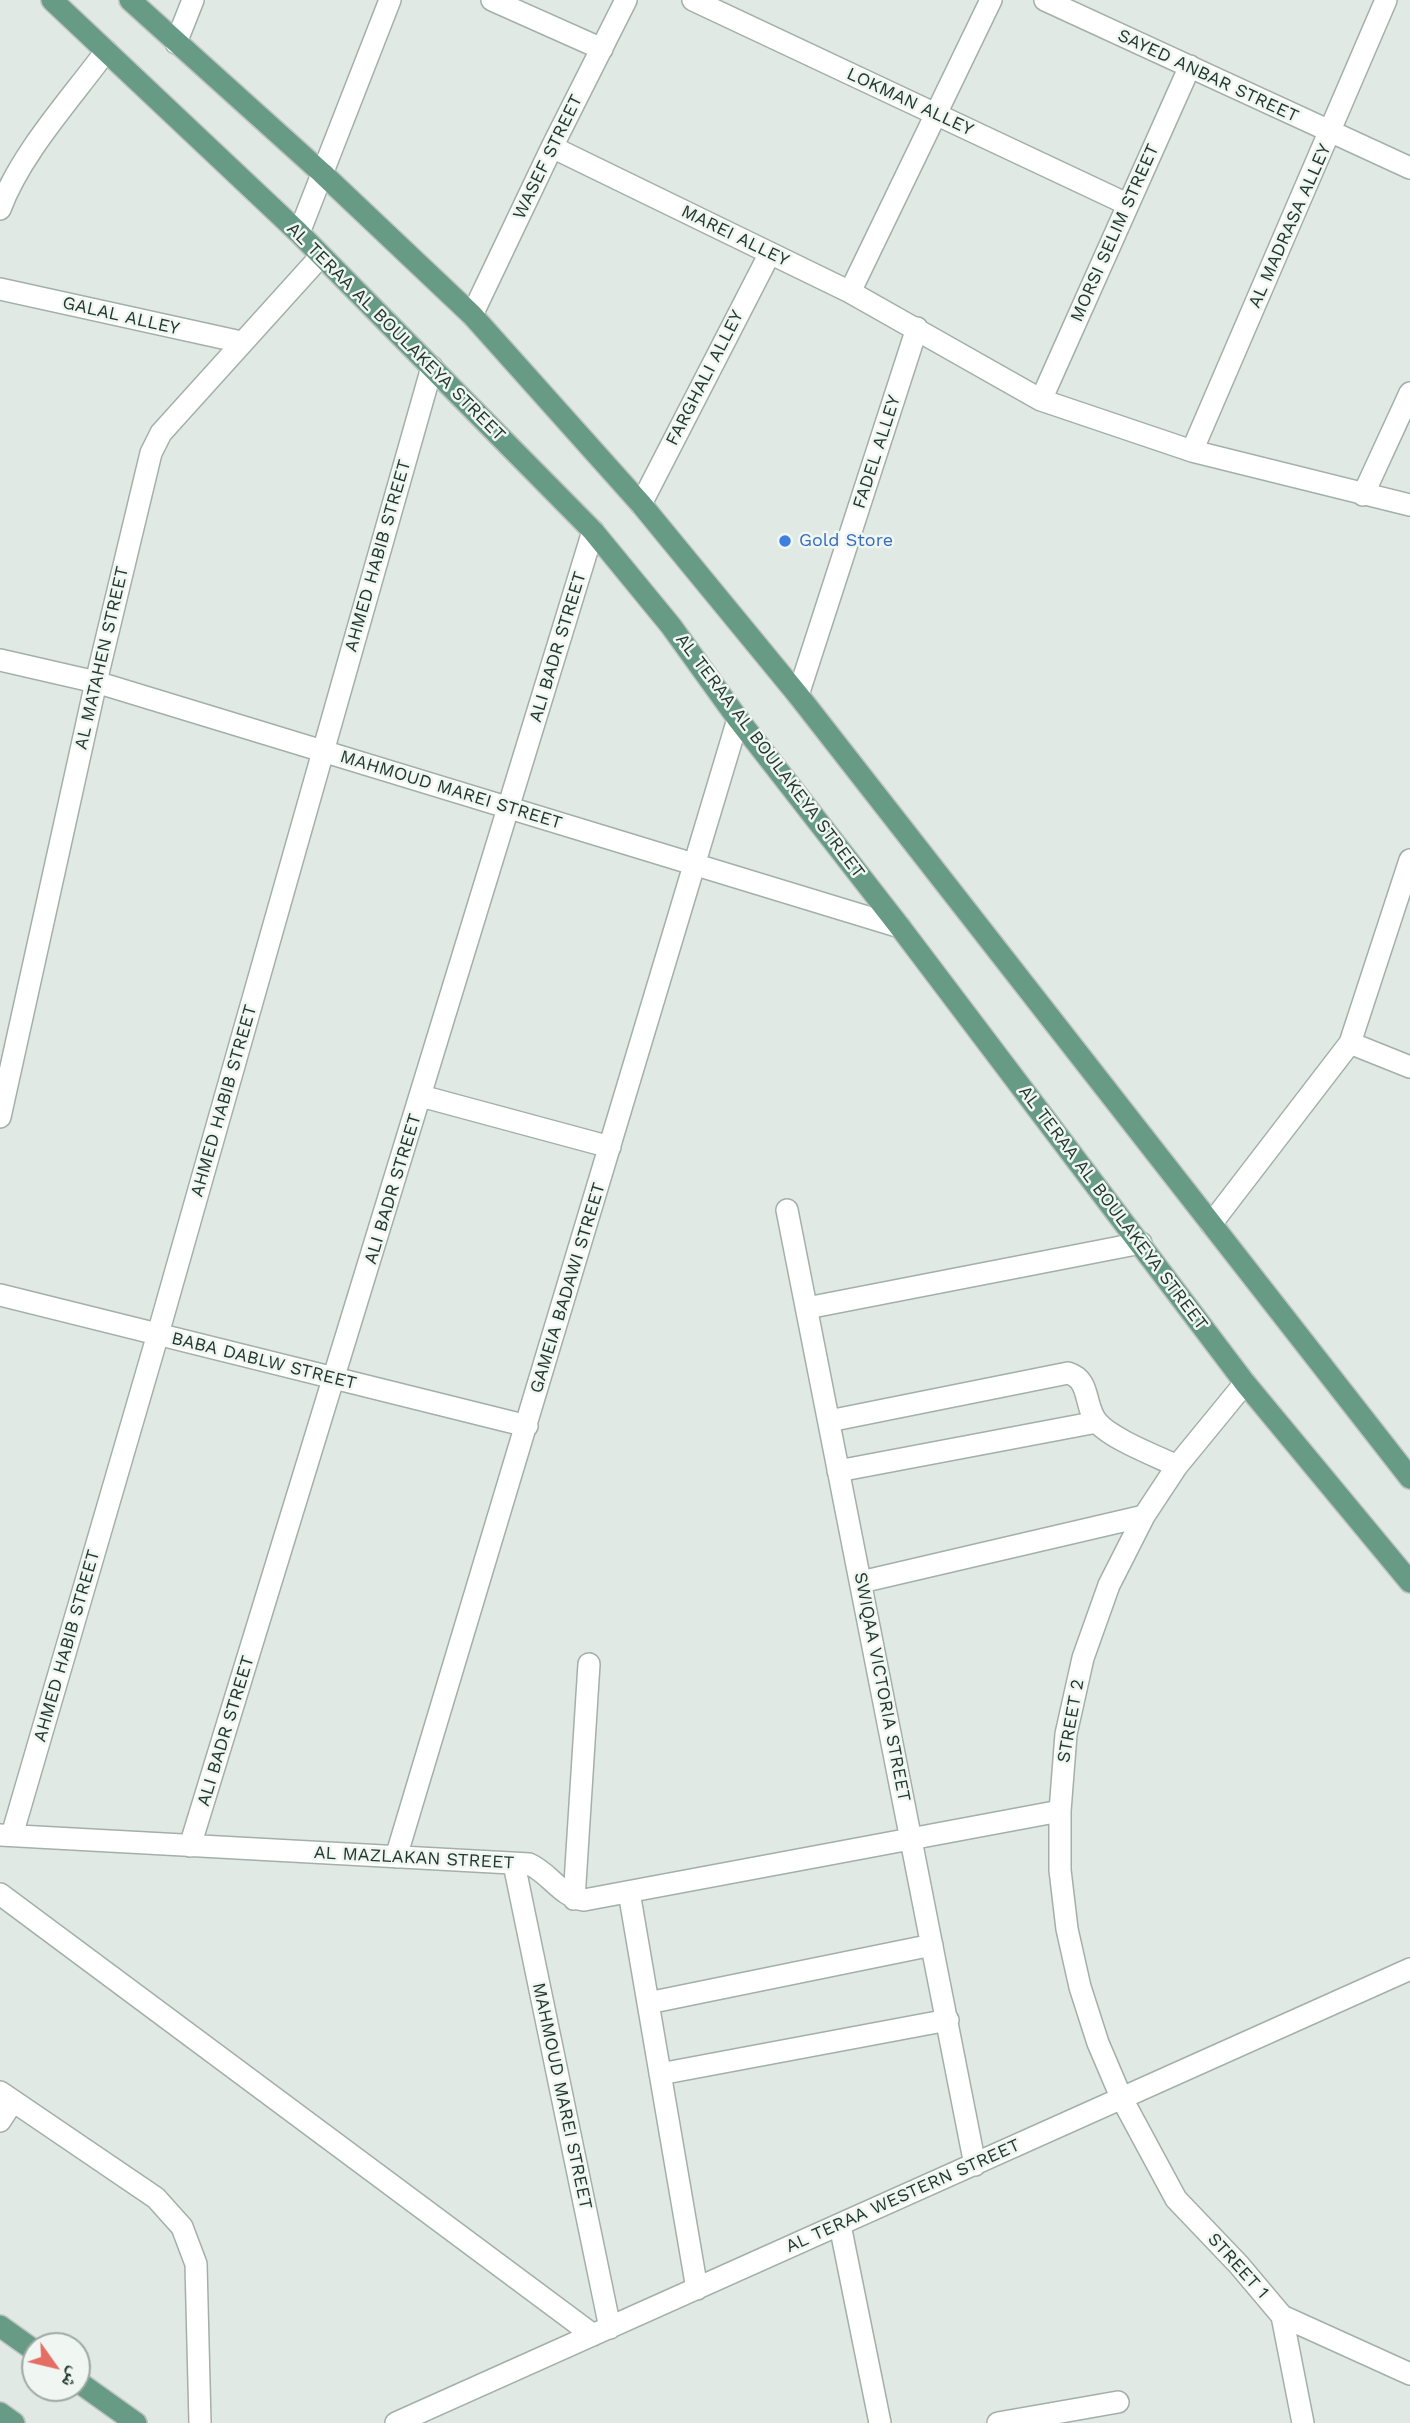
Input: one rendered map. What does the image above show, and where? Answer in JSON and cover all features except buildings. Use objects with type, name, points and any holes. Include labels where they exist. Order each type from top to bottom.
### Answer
[{"type":"main road","name":"AL TERAA AL BOULAKEYA STREET","points":[[52,0],[299,233],[593,531],[671,626],[738,719],[900,927],[1245,1383],[1410,1582]]},
{"type":"main road","points":[[130,0],[322,173],[472,316],[641,504],[798,695],[1410,1478]]},
{"type":"main road","points":[[0,2326],[21,2341]]},
{"type":"main road","points":[[91,2391],[136,2423]]},
{"type":"main road","points":[[0,2413],[14,2423]]},
{"type":"street","points":[[176,43],[193,0]]},
{"type":"street","points":[[299,233],[390,0]]},
{"type":"street","points":[[492,0],[602,48]]},
{"type":"street","name":"WASEF STREET","points":[[472,316],[552,147],[626,0]]},
{"type":"street","name":"LOKMAN ALLEY","points":[[693,0],[1128,204]]},
{"type":"street","points":[[850,292],[991,0]]},
{"type":"street","name":"SAYED ANBAR STREET","points":[[1045,0],[1410,168]]},
{"type":"street","name":"AL MADRASA ALLEY","points":[[1192,452],[1386,0]]},
{"type":"street","points":[[0,209],[6,193],[31,151],[106,51]]},
{"type":"street","name":"MORSI SELIM STREET","points":[[1041,400],[1190,66]]},
{"type":"street","name":"MAREI ALLEY","points":[[552,147],[850,292],[1041,400],[1192,452],[1410,505]]},
{"type":"street","name":"FARGHALI ALLEY","points":[[641,504],[770,253]]},
{"type":"street","name":"AL MATAHEN STREET","points":[[0,1117],[96,682],[151,453],[161,433],[320,257]]},
{"type":"street","name":"GALAL ALLEY","points":[[0,289],[241,342]]},
{"type":"street","name":"FADEL ALLEY","points":[[798,695],[917,328]]},
{"type":"street","name":"AHMED HABIB STREET","points":[[6,1835],[158,1334],[432,367]]},
{"type":"street","points":[[1363,495],[1410,394]]},
{"type":"street","name":"ALI BADR STREET","points":[[190,1846],[593,531]]},
{"type":"street","name":"MAHMOUD MAREI STREET","points":[[0,660],[96,682],[900,927]]},
{"type":"street","name":"GAMEIA BADAWI STREET","points":[[396,1857],[738,719]]},
{"type":"street","points":[[1211,1224],[1350,1043],[1410,860]]},
{"type":"street","points":[[1350,1043],[1410,1067]]},
{"type":"street","points":[[421,1096],[610,1147]]},
{"type":"street","name":"SWIQAA VICTORIA STREET","points":[[787,1210],[975,2165]]},
{"type":"street","points":[[807,1308],[1141,1243]]},
{"type":"street","name":"BABA DABLW STREET","points":[[0,1295],[527,1426]]},
{"type":"street","points":[[828,1420],[1068,1373],[1076,1375],[1084,1384],[1090,1409],[1097,1422],[1109,1432],[1177,1466]]},
{"type":"street","name":"STREET 2","points":[[1121,2097],[1098,2043],[1069,1941],[1060,1870],[1060,1811],[1066,1734],[1083,1658],[1109,1586],[1144,1516],[1177,1466],[1245,1383]]},
{"type":"street","points":[[838,1471],[1097,1422]]},
{"type":"street","points":[[861,1582],[1144,1516]]},
{"type":"street","points":[[589,1664],[574,1899],[584,1900],[629,1892],[1060,1811]]},
{"type":"street","name":"AL MAZLAKAN STREET","points":[[6,1835],[529,1864],[542,1870],[574,1899]]},
{"type":"street","name":"MAHMOUD MAREI STREET","points":[[514,1864],[601,2332]]},
{"type":"street","points":[[629,1892],[697,2289]]},
{"type":"street","points":[[0,1894],[601,2332]]},
{"type":"street","points":[[648,2003],[932,1945]]},
{"type":"street","name":"AL TERAA WESTERN STREET","points":[[396,2423],[1410,1969]]},
{"type":"street","points":[[660,2074],[948,2020]]},
{"type":"street","points":[[0,2121],[7,2096],[156,2198],[182,2227],[196,2264],[200,2423]]},
{"type":"street","name":"STREET 1","points":[[1121,2097],[1176,2199],[1282,2315],[1410,2374]]},
{"type":"street","points":[[840,2225],[880,2423]]},
{"type":"street","points":[[1282,2315],[1303,2423]]},
{"type":"street","points":[[998,2423],[1118,2402]]},
{"type":"place","name":"Gold Store","points":[[785,541]]}]
